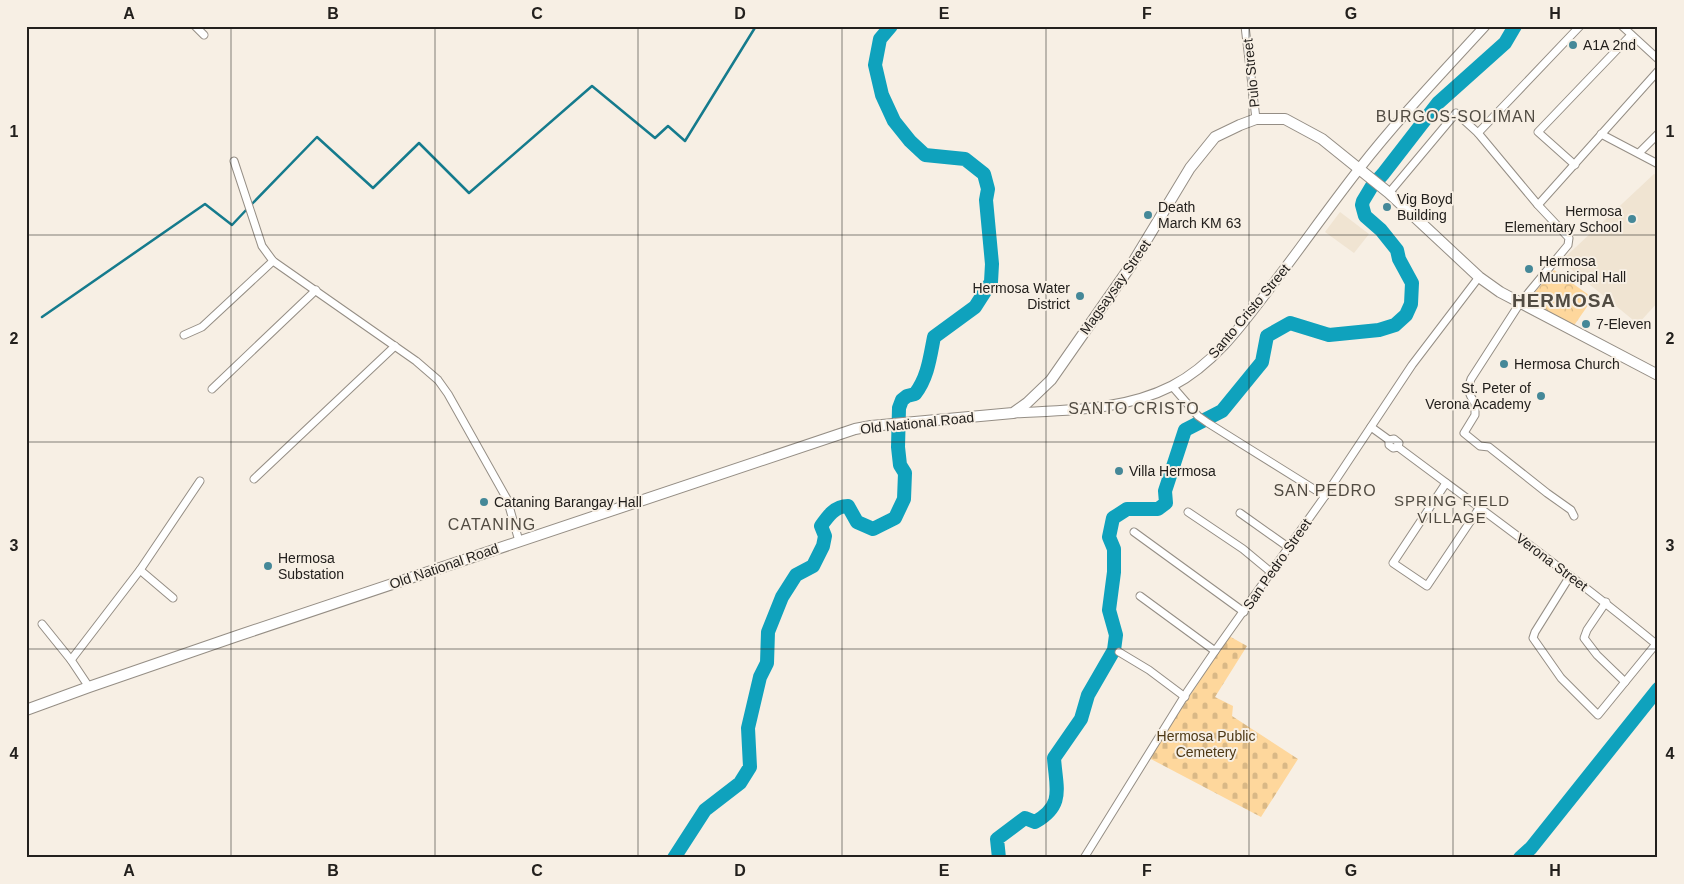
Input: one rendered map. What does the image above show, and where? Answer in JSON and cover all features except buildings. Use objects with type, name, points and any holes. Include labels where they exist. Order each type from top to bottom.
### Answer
[{"type":"main road","name":"Magsaysay Street","points":[[1013,414],[1051,380],[1137,257],[1190,168],[1215,137],[1256,119],[1285,119],[1322,139],[1360,168]]},
{"type":"main road","points":[[1360,168],[1389,192],[1479,276],[1500,292],[1658,375]]},
{"type":"main road","name":"Old National Road","points":[[26,710],[89,687],[841,433],[871,426],[1013,414]]},
{"type":"street","points":[[195,26],[204,35]]},
{"type":"street","name":"Pulo Street","points":[[1246,26],[1256,119]]},
{"type":"street","name":"Santo Cristo Street","points":[[1013,414],[1093,409],[1119,405],[1172,386],[1196,371],[1218,352],[1257,305],[1360,168],[1484,26]]},
{"type":"street","points":[[1478,134],[1580,26]]},
{"type":"street","points":[[1622,26],[1658,59]]},
{"type":"street","points":[[1575,165],[1538,132],[1631,34]]},
{"type":"street","points":[[1538,205],[1658,71]]},
{"type":"street","points":[[1389,192],[1456,113],[1478,134],[1538,205],[1568,236],[1569,243],[1520,303],[1468,386],[1470,395],[1476,403],[1474,415],[1464,434],[1480,446],[1489,447],[1571,510],[1574,516]]},
{"type":"street","points":[[1601,134],[1658,164]]},
{"type":"street","points":[[1639,153],[1658,134]]},
{"type":"street","points":[[234,161],[262,246],[273,261],[395,346],[429,372],[448,394],[507,499],[519,541]]},
{"type":"street","points":[[184,334],[202,327],[273,261]]},
{"type":"street","name":"San Pedro Street","points":[[1084,858],[1184,697],[1215,651],[1272,573],[1412,365],[1479,276]]},
{"type":"street","points":[[212,389],[316,290]]},
{"type":"street","points":[[254,479],[395,346]]},
{"type":"street","points":[[1172,386],[1198,416],[1325,496]]},
{"type":"street","name":"Verona Street","points":[[1371,427],[1389,440],[1394,439],[1399,442],[1398,447],[1606,602],[1656,644],[1625,682]]},
{"type":"street","points":[[71,660],[140,570],[200,481]]},
{"type":"street","points":[[1446,483],[1393,563],[1427,586],[1480,507]]},
{"type":"street","points":[[1188,512],[1243,549],[1272,573]]},
{"type":"street","points":[[1240,513],[1288,547]]},
{"type":"street","points":[[1134,532],[1244,612]]},
{"type":"street","points":[[140,570],[174,598]]},
{"type":"street","points":[[1570,576],[1533,638],[1561,678],[1598,715],[1625,682],[1597,655],[1584,638],[1587,630],[1606,602]]},
{"type":"street","points":[[1140,596],[1215,651]]},
{"type":"street","points":[[42,624],[71,660],[89,687]]},
{"type":"street","points":[[1120,652],[1149,670],[1184,697]]},
{"type":"shaded area","name":"Hermosa Elementary School","points":[[1654,174],[1658,176],[1658,302],[1638,324],[1561,261]]},
{"type":"shaded area","points":[[1340,212],[1369,234],[1354,253],[1325,232]]},
{"type":"green space","points":[[1554,270],[1593,298],[1573,327],[1528,300]]},
{"type":"green space","name":"Hermosa Public Cemetery","points":[[1229,636],[1247,646],[1215,697],[1233,706],[1232,716],[1298,759],[1261,817],[1149,758]]},
{"type":"waterway","points":[[250,206],[317,137],[373,188],[419,143],[469,193],[592,86],[655,138],[668,126],[685,141],[756,26]]},
{"type":"waterway","points":[[674,858],[705,810],[740,783],[750,767],[748,728],[760,677],[767,663],[768,632],[782,597],[796,575],[813,566],[823,546],[825,536],[821,526],[832,512],[843,506],[848,506],[857,522],[873,529],[895,518],[904,499],[905,473],[900,465],[898,447],[899,408],[902,400],[907,396],[915,394],[923,381],[934,337],[975,307],[991,282],[992,264],[986,200],[988,189],[984,174],[965,159],[925,155],[910,141],[894,121],[882,95],[875,65],[880,39],[891,26]]},
{"type":"waterway","points":[[999,858],[997,839],[1025,818],[1035,822],[1045,816],[1055,802],[1057,787],[1054,758],[1081,719],[1088,695],[1114,650],[1116,635],[1109,610],[1114,572],[1114,549],[1109,537],[1113,518],[1127,509],[1158,509],[1166,503],[1165,491],[1185,430],[1222,411],[1262,362],[1267,336],[1290,323],[1329,335],[1379,330],[1395,325],[1406,315],[1411,304],[1412,283],[1399,259],[1397,250],[1381,230],[1365,216],[1362,205],[1363,201],[1372,186],[1438,103],[1505,43],[1515,26]]},
{"type":"waterway","points":[[42,317],[205,204],[232,225],[248,208]]},
{"type":"waterway","points":[[1520,858],[1531,848],[1658,689]]},
{"type":"place","name":"A1A 2nd","points":[[1573,45]]},
{"type":"place","name":"Vig Boyd Building","points":[[1387,207]]},
{"type":"place","name":"Death March KM 63","points":[[1148,215]]},
{"type":"place","name":"Hermosa Elementary School","points":[[1632,219]]},
{"type":"place","name":"Hermosa Municipal Hall","points":[[1529,269]]},
{"type":"place","name":"Hermosa Water District","points":[[1080,296]]},
{"type":"place","name":"7-Eleven","points":[[1586,324]]},
{"type":"place","name":"Hermosa Church","points":[[1504,364]]},
{"type":"place","name":"St. Peter of Verona Academy","points":[[1541,396]]},
{"type":"place","name":"Villa Hermosa","points":[[1119,471]]},
{"type":"place","name":"Cataning Barangay Hall","points":[[484,502]]},
{"type":"place","name":"Hermosa Substation","points":[[268,566]]},
{"type":"district","name":"BURGOS-SOLIMAN","points":[[1456,116]]},
{"type":"district","name":"HERMOSA","points":[[1564,300]]},
{"type":"district","name":"SANTO CRISTO","points":[[1134,408]]},
{"type":"district","name":"SAN PEDRO","points":[[1325,490]]},
{"type":"district","name":"SPRING FIELD VILLAGE","points":[[1452,510]]},
{"type":"district","name":"CATANING","points":[[492,524]]}]
